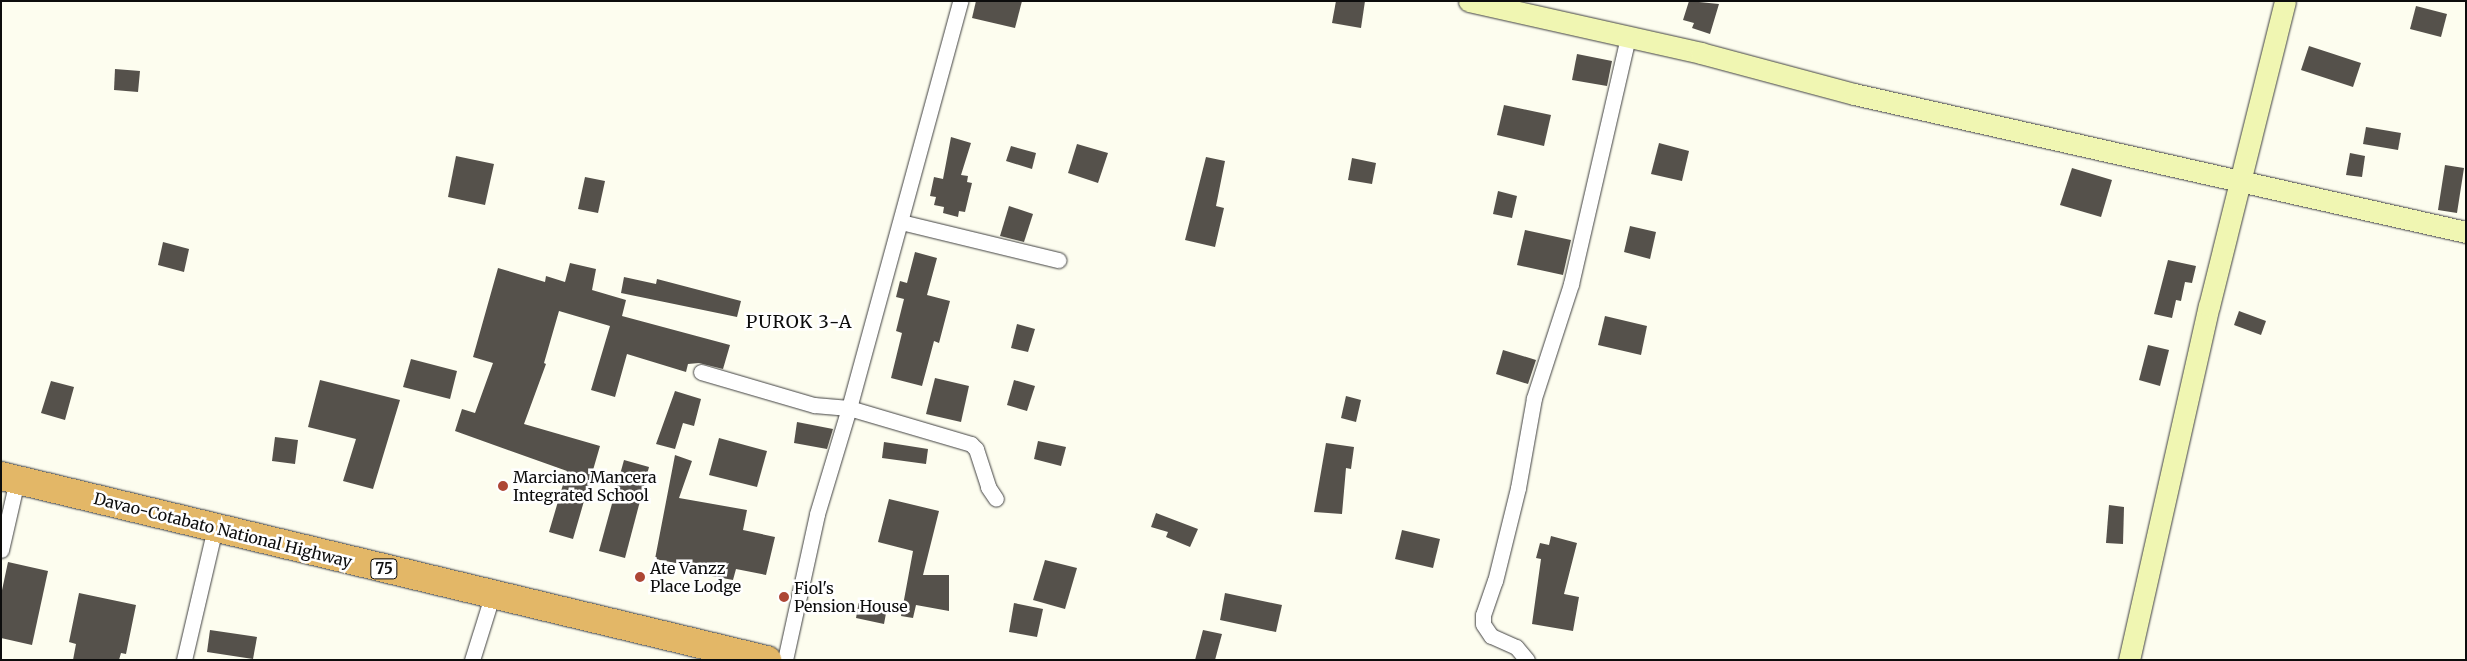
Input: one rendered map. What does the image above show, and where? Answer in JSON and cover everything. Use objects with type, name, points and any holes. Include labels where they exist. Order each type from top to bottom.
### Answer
[{"type":"highway","name":"Davao-Cotabato National Highway","points":[[9,478],[492,596],[767,660]]},
{"type":"street","points":[[785,660],[817,514],[901,222],[960,1]]},
{"type":"street","points":[[1469,1],[1628,37],[1854,94],[2240,179],[2466,232]]},
{"type":"street","points":[[2129,660],[2240,179],[2285,1]]},
{"type":"street","points":[[1527,660],[1516,647],[1491,636],[1483,624],[1483,615],[1495,581],[1520,480],[1534,398],[1572,284],[1628,37]]},
{"type":"street","points":[[901,222],[1058,260]]},
{"type":"street","points":[[701,372],[814,405],[849,408],[971,444],[976,448],[988,487],[996,499]]},
{"type":"street","points":[[1,550],[9,478]]},
{"type":"street","points":[[184,660],[215,528]]},
{"type":"street","points":[[472,660],[492,596]]},
{"type":"building","points":[[976,1],[1022,1],[1015,28],[972,18]]},
{"type":"building","points":[[1336,1],[1365,1],[1361,28],[1332,23]]},
{"type":"building","points":[[1689,1],[1719,4],[1710,34],[1692,28],[1694,23],[1683,20]]},
{"type":"building","points":[[2416,6],[2447,14],[2441,37],[2410,29]]},
{"type":"building","points":[[2309,46],[2361,63],[2353,87],[2301,70]]},
{"type":"building","points":[[1577,54],[1612,61],[1607,86],[1572,80]]},
{"type":"building","points":[[115,69],[140,71],[138,92],[114,90]]},
{"type":"building","points":[[1504,105],[1551,115],[1544,146],[1497,135]]},
{"type":"building","points":[[2366,127],[2401,133],[2398,150],[2363,144]]},
{"type":"building","points":[[951,137],[971,143],[961,175],[968,176],[967,182],[972,183],[965,212],[959,211],[958,217],[943,213],[944,207],[934,205],[936,197],[930,196],[934,177],[943,179]]},
{"type":"building","points":[[1659,143],[1689,151],[1682,181],[1651,174]]},
{"type":"building","points":[[1077,144],[1108,153],[1098,183],[1068,173]]},
{"type":"building","points":[[1011,146],[1036,153],[1032,169],[1006,161]]},
{"type":"building","points":[[2350,153],[2365,156],[2362,177],[2346,175]]},
{"type":"building","points":[[456,156],[494,164],[485,205],[448,197]]},
{"type":"building","points":[[1206,157],[1225,161],[1216,206],[1224,208],[1215,247],[1185,240]]},
{"type":"building","points":[[1352,158],[1376,163],[1372,184],[1348,180]]},
{"type":"building","points":[[2445,165],[2464,168],[2457,213],[2438,210]]},
{"type":"building","points":[[2072,168],[2112,180],[2101,217],[2060,205]]},
{"type":"building","points":[[585,177],[605,181],[598,213],[578,209]]},
{"type":"building","points":[[1498,191],[1517,196],[1512,218],[1493,214]]},
{"type":"building","points":[[1009,206],[1033,214],[1024,242],[1000,236]]},
{"type":"building","points":[[1630,226],[1656,232],[1650,259],[1624,252]]},
{"type":"building","points":[[1525,230],[1571,240],[1563,275],[1517,265]]},
{"type":"building","points":[[163,242],[189,249],[184,272],[158,265]]},
{"type":"building","points":[[915,252],[937,258],[927,295],[950,301],[939,343],[934,341],[922,386],[891,378],[902,333],[896,331],[904,299],[896,297],[900,281],[907,283]]},
{"type":"building","points":[[2168,260],[2196,266],[2192,283],[2185,282],[2181,301],[2176,300],[2172,318],[2154,314]]},
{"type":"building","points":[[570,263],[596,269],[592,290],[626,300],[622,316],[730,345],[723,369],[699,363],[688,364],[686,372],[627,354],[615,397],[591,390],[610,326],[559,311],[544,363],[546,364],[524,424],[600,446],[573,539],[549,532],[567,471],[455,431],[462,409],[475,413],[493,363],[473,357],[498,268],[545,282],[546,276],[565,282]]},
{"type":"building","points":[[624,277],[656,284],[657,279],[741,301],[737,317],[621,293]]},
{"type":"building","points":[[2239,311],[2266,321],[2261,335],[2234,325]]},
{"type":"building","points":[[1605,316],[1647,326],[1641,355],[1598,345]]},
{"type":"building","points":[[1017,324],[1035,329],[1028,352],[1011,348]]},
{"type":"building","points":[[2148,345],[2169,350],[2160,386],[2139,380]]},
{"type":"building","points":[[1503,350],[1536,360],[1528,384],[1496,374]]},
{"type":"building","points":[[411,359],[457,371],[450,399],[403,387]]},
{"type":"building","points":[[935,378],[969,386],[961,422],[926,414]]},
{"type":"building","points":[[320,380],[400,400],[373,489],[343,481],[356,439],[308,427]]},
{"type":"building","points":[[1014,380],[1035,386],[1027,411],[1007,405]]},
{"type":"building","points":[[51,381],[74,387],[65,420],[41,413]]},
{"type":"building","points":[[675,391],[701,399],[694,426],[683,423],[675,449],[656,444]]},
{"type":"building","points":[[1346,396],[1361,400],[1356,422],[1341,418]]},
{"type":"building","points":[[797,422],[833,429],[827,449],[794,443]]},
{"type":"building","points":[[275,437],[298,440],[295,464],[272,461]]},
{"type":"building","points":[[719,438],[767,451],[757,487],[709,475]]},
{"type":"building","points":[[1038,441],[1066,447],[1061,466],[1034,459]]},
{"type":"building","points":[[884,442],[928,449],[926,464],[882,458]]},
{"type":"building","points":[[1326,443],[1354,447],[1351,469],[1346,468],[1342,514],[1314,512]]},
{"type":"building","points":[[675,455],[692,461],[679,498],[747,510],[743,530],[775,537],[766,575],[736,569],[733,580],[690,572],[691,566],[655,559]]},
{"type":"building","points":[[624,460],[649,467],[625,558],[599,551]]},
{"type":"building","points":[[889,499],[939,511],[923,575],[949,575],[949,611],[916,605],[913,618],[901,616],[913,551],[878,542]]},
{"type":"building","points":[[2109,505],[2124,507],[2123,544],[2106,543]]},
{"type":"building","points":[[1156,513],[1198,529],[1190,547],[1166,537],[1168,532],[1151,527]]},
{"type":"building","points":[[1402,530],[1440,539],[1433,568],[1395,559]]},
{"type":"building","points":[[1551,536],[1577,543],[1564,594],[1579,597],[1573,631],[1532,624],[1541,559],[1536,558],[1540,543],[1549,545]]},
{"type":"building","points":[[1045,560],[1077,568],[1065,609],[1033,600]]},
{"type":"building","points":[[8,562],[48,571],[32,645],[1,638],[1,595]]},
{"type":"building","points":[[79,593],[136,605],[126,654],[121,653],[119,660],[73,660],[76,644],[69,642]]},
{"type":"building","points":[[1225,593],[1282,605],[1276,632],[1220,620]]},
{"type":"building","points":[[859,601],[887,608],[884,624],[856,618]]},
{"type":"building","points":[[1014,603],[1043,609],[1037,637],[1009,632]]},
{"type":"building","points":[[210,630],[257,637],[253,659],[207,652]]},
{"type":"building","points":[[1203,630],[1222,634],[1215,660],[1195,660]]},
{"type":"place","name":"Marciano Mancera Integrated School","points":[[503,486]]},
{"type":"place","name":"Ate Vanzz Place Lodge","points":[[640,577]]},
{"type":"place","name":"Fiol's Pension House","points":[[784,597]]},
{"type":"district","name":"PUROK 3-A","points":[[799,322]]}]
